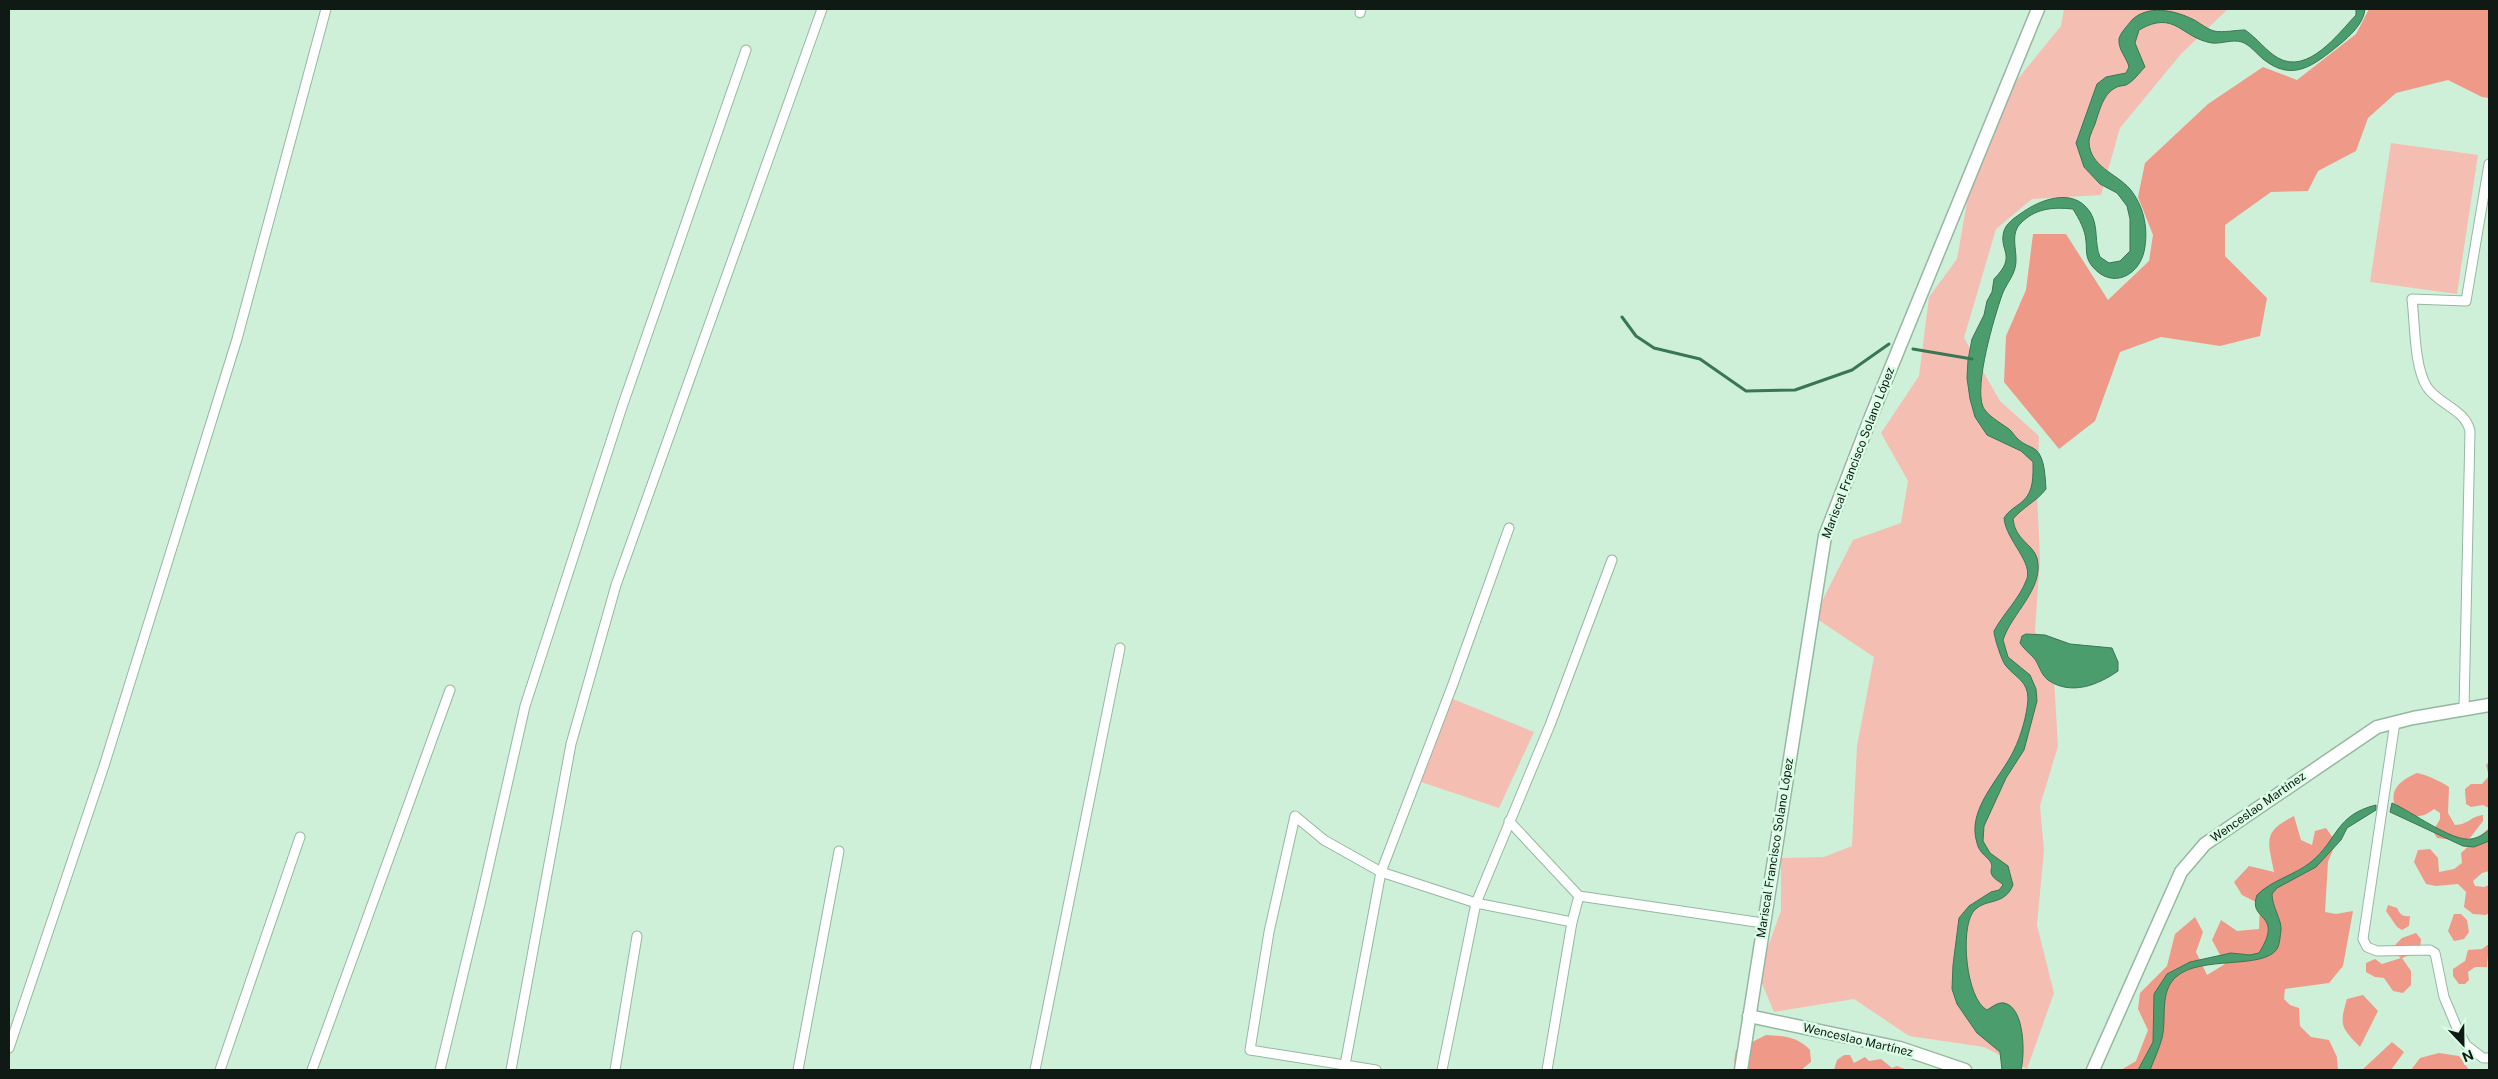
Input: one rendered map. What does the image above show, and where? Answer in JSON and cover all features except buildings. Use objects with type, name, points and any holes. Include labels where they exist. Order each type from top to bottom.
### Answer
[{"type":"main road","name":"Mariscal Francisco Solano López","points":[[1740,1070],[1824,536],[2038,9]]},
{"type":"main road","name":"Wenceslao Martínez","points":[[2093,1070],[2181,872],[2205,844],[2344,747],[2377,727],[2489,705]]},
{"type":"main road","name":"Wenceslao Martínez","points":[[1749,1016],[1900,1048],[1965,1070]]},
{"type":"street","points":[[9,1048],[104,766],[234,348],[326,9]]},
{"type":"street","points":[[512,1070],[571,744],[616,585],[822,9]]},
{"type":"street","points":[[440,1070],[525,706],[622,407],[746,50]]},
{"type":"street","points":[[2464,709],[2470,431],[2465,419],[2435,396],[2422,378],[2412,299],[2466,301],[2489,164]]},
{"type":"street","points":[[1344,1068],[1381,872],[1453,684],[1509,528]]},
{"type":"street","points":[[1442,1070],[1476,903],[1550,725],[1612,560]]},
{"type":"street","points":[[1035,1070],[1120,648]]},
{"type":"street","points":[[312,1070],[450,690]]},
{"type":"street","points":[[2395,722],[2363,939],[2367,947],[2377,951],[2430,950],[2435,953],[2444,997],[2457,1028],[2466,1045],[2487,1060]]},
{"type":"street","points":[[1376,1070],[1344,1068],[1250,1050],[1269,932],[1295,816],[1324,840],[1381,872],[1476,903],[1572,922]]},
{"type":"street","points":[[1509,821],[1579,896],[1763,923]]},
{"type":"street","points":[[220,1070],[300,837]]},
{"type":"street","points":[[798,1070],[839,850]]},
{"type":"street","points":[[1547,1070],[1572,922],[1579,896]]},
{"type":"street","points":[[615,1070],[637,936]]},
{"type":"shaded area","points":[[2064,9],[2228,9],[2181,54],[2120,128],[2101,195],[2032,199],[1996,229],[1964,338],[2000,401],[2039,436],[2037,493],[2040,559],[2035,631],[2054,679],[2058,746],[2040,806],[2044,850],[2037,925],[2054,993],[2027,1069],[1984,1047],[1909,1036],[1854,999],[1774,1012],[1758,974],[1781,911],[1781,858],[1824,857],[1852,846],[1857,746],[1874,657],[1814,617],[1853,540],[1901,523],[1908,481],[1881,433],[1919,376],[1929,297],[1957,259],[1975,157],[2008,91],[2061,26]]},
{"type":"shaded area","points":[[2356,9],[2365,9],[2364,14],[2356,29],[2348,38],[2312,65],[2294,70],[2284,70],[2274,66],[2242,42],[2212,43],[2201,40],[2170,24],[2161,22],[2151,24],[2139,30],[2135,43],[2145,67],[2129,83],[2116,87],[2107,94],[2090,135],[2089,142],[2090,151],[2094,158],[2130,189],[2144,216],[2146,238],[2143,256],[2138,265],[2132,272],[2117,278],[2108,278],[2100,274],[2088,260],[2084,232],[2073,209],[2058,208],[2038,212],[2020,224],[2015,234],[2015,268],[2002,295],[1990,335],[1983,368],[1981,397],[1983,407],[1987,413],[2010,430],[2021,442],[2039,453],[2044,468],[2046,489],[2013,519],[2014,526],[2020,537],[2035,553],[2038,569],[2032,590],[2007,630],[2003,640],[2008,657],[2030,675],[2036,689],[2037,701],[2024,750],[2006,778],[1984,826],[1983,841],[1990,853],[2008,866],[2013,885],[2005,896],[1978,907],[1973,912],[1969,921],[1966,948],[1970,979],[1974,993],[1980,1003],[1987,1010],[2002,1003],[2011,1006],[2020,1022],[2023,1043],[2021,1070],[2002,1070],[2000,1052],[1977,1033],[1957,1004],[1952,989],[1959,918],[1969,906],[1991,892],[1999,890],[2003,885],[1993,876],[1990,861],[1978,846],[1975,830],[1976,818],[1986,794],[2017,744],[2025,718],[2028,699],[2024,684],[2004,664],[1994,631],[2019,594],[2028,574],[2024,559],[2006,527],[2004,518],[2027,497],[2032,483],[2033,462],[2021,451],[1987,435],[1975,417],[1967,378],[1972,339],[1984,315],[1987,301],[1992,292],[1994,279],[2005,264],[2004,231],[2010,221],[2037,204],[2056,198],[2075,199],[2083,204],[2093,217],[2100,257],[2109,263],[2120,261],[2130,251],[2130,219],[2127,206],[2117,193],[2100,184],[2084,167],[2076,143],[2097,84],[2106,77],[2126,73],[2129,67],[2120,47],[2119,39],[2124,29],[2138,15],[2152,11],[2168,11],[2190,18],[2214,31],[2245,30],[2278,58],[2289,62],[2311,57],[2322,50],[2356,15]]},
{"type":"shaded area","points":[[2369,9],[2489,9],[2489,98],[2482,97],[2448,80],[2396,93],[2368,118],[2356,151],[2318,171],[2308,191],[2271,192],[2225,225],[2225,256],[2267,298],[2260,336],[2220,346],[2161,337],[2120,352],[2095,421],[2059,449],[2004,382],[2006,336],[2026,290],[2033,234],[2066,234],[2108,300],[2149,261],[2153,235],[2138,197],[2145,163],[2208,104],[2263,67],[2297,80],[2356,34]]},
{"type":"shaded area","points":[[2391,143],[2478,155],[2457,294],[2370,282]]},
{"type":"shaded area","points":[[2026,634],[2045,635],[2070,644],[2112,648],[2118,662],[2118,671],[2102,681],[2084,687],[2075,688],[2057,685],[2045,678],[2035,659],[2020,643],[2022,636]]},
{"type":"shaded area","points":[[1453,699],[1534,732],[1499,808],[1415,780]]},
{"type":"shaded area","points":[[2489,762],[2489,776],[2486,765]]},
{"type":"shaded area","points":[[2417,773],[2449,787],[2448,813],[2455,825],[2463,824],[2483,815],[2483,821],[2470,838],[2462,841],[2437,838],[2433,831],[2440,819],[2440,813],[2434,809],[2424,815],[2415,816],[2406,814],[2396,808],[2394,801],[2395,790],[2401,782]]},
{"type":"shaded area","points":[[2489,776],[2489,808],[2483,805],[2471,807],[2466,804],[2465,789],[2471,784],[2482,784]]},
{"type":"shaded area","points":[[2392,803],[2443,831],[2463,839],[2476,838],[2489,830],[2489,841],[2474,847],[2463,846],[2390,812]]},
{"type":"shaded area","points":[[2376,805],[2376,810],[2347,828],[2341,840],[2316,867],[2277,888],[2272,894],[2281,926],[2277,949],[2270,955],[2259,959],[2200,966],[2187,970],[2176,977],[2167,990],[2162,1038],[2155,1058],[2150,1070],[2138,1070],[2153,1042],[2154,994],[2167,974],[2190,962],[2231,953],[2250,955],[2259,953],[2266,940],[2268,930],[2267,924],[2255,904],[2257,895],[2270,885],[2311,862],[2320,854],[2338,829],[2352,815]]},
{"type":"shaded area","points":[[2294,816],[2301,840],[2312,845],[2315,831],[2326,828],[2336,842],[2328,862],[2325,912],[2336,914],[2353,911],[2343,966],[2329,983],[2285,989],[2284,999],[2290,1005],[2299,1008],[2300,1026],[2311,1037],[2329,1040],[2337,1057],[2338,1070],[2121,1070],[2136,1061],[2148,1030],[2138,1009],[2140,993],[2167,966],[2175,934],[2195,917],[2203,932],[2196,952],[2207,975],[2225,964],[2212,940],[2221,920],[2237,931],[2259,929],[2260,904],[2242,895],[2234,882],[2249,866],[2274,872],[2269,844],[2272,832]]},
{"type":"shaded area","points":[[2489,828],[2489,871],[2482,873],[2473,881],[2475,886],[2484,887],[2489,885],[2489,913],[2486,915],[2473,914],[2464,907],[2466,892],[2458,884],[2436,886],[2426,884],[2414,862],[2418,850],[2430,849],[2438,858],[2439,872],[2454,869],[2462,863],[2461,853]]},
{"type":"shaded area","points":[[2388,905],[2397,908],[2403,915],[2410,916],[2409,926],[2402,930],[2397,927],[2386,911]]},
{"type":"shaded area","points":[[2454,914],[2461,914],[2467,920],[2469,932],[2464,939],[2454,941],[2448,931]]},
{"type":"shaded area","points":[[2416,933],[2421,939],[2420,951],[2402,958],[2411,971],[2411,985],[2403,993],[2393,991],[2384,978],[2375,977],[2366,972],[2366,963],[2375,959],[2382,964],[2401,958],[2396,954],[2393,947],[2402,938]]},
{"type":"shaded area","points":[[2489,944],[2487,967],[2475,967],[2468,972],[2469,980],[2465,984],[2459,984],[2453,976],[2453,969],[2465,961],[2468,950],[2482,949]]},
{"type":"shaded area","points":[[2363,995],[2378,1011],[2360,1047],[2345,1030],[2343,1015],[2347,999]]},
{"type":"shaded area","points":[[1766,1035],[1785,1037],[1801,1042],[1810,1050],[1811,1062],[1801,1070],[1745,1070],[1734,1062],[1736,1050]]},
{"type":"shaded area","points":[[2392,1042],[2404,1052],[2391,1070],[2362,1070]]},
{"type":"shaded area","points":[[2439,1053],[2459,1056],[2469,1070],[2411,1070],[2420,1058]]},
{"type":"shaded area","points":[[1844,1055],[1850,1055],[1854,1063],[1865,1057],[1869,1061],[1881,1059],[1892,1068],[1897,1066],[1907,1070],[1834,1070],[1837,1060]]},
{"type":"waterway","points":[[1622,317],[1636,336],[1654,348],[1700,359],[1746,391],[1795,390],[1852,370],[1889,344]]},
{"type":"waterway","points":[[1913,349],[1972,359]]}]
